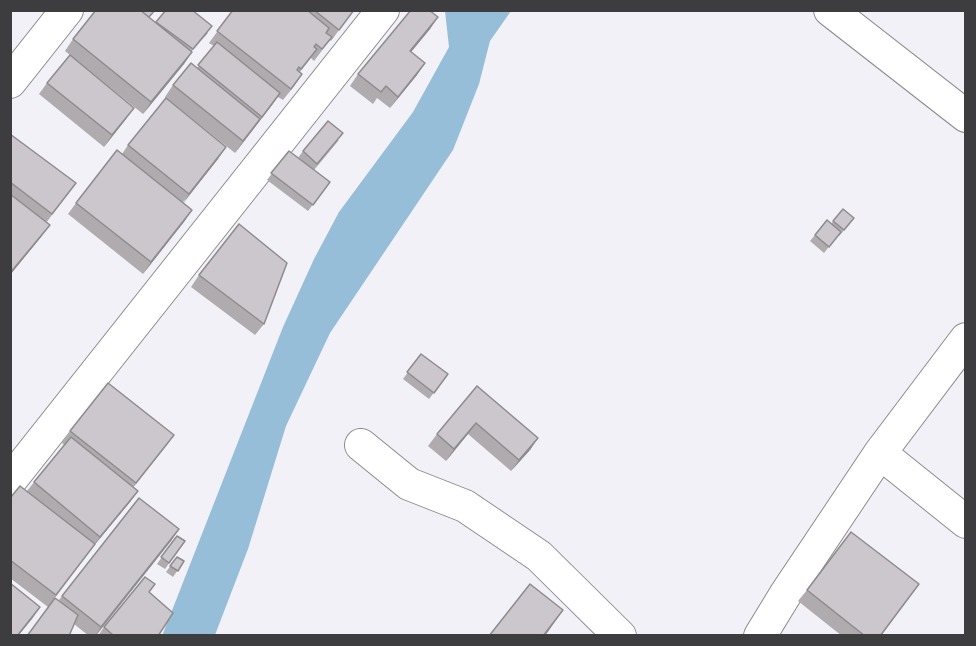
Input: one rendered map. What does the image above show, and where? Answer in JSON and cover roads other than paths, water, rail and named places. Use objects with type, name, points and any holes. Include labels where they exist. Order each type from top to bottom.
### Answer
[{"type":"street","points":[[10,81],[67,10]]},
{"type":"street","points":[[10,481],[383,10]]},
{"type":"street","points":[[830,10],[966,116]]},
{"type":"street","points":[[760,636],[784,596],[880,453],[966,339]]},
{"type":"street","points":[[361,445],[409,484],[465,506],[539,556],[620,636]]},
{"type":"street","points":[[880,453],[966,522]]},
{"type":"water","points":[[445,11],[511,11],[490,41],[479,84],[453,150],[330,333],[286,426],[248,549],[215,635],[162,636],[283,327],[314,259],[339,212],[413,112],[449,47]]}]
